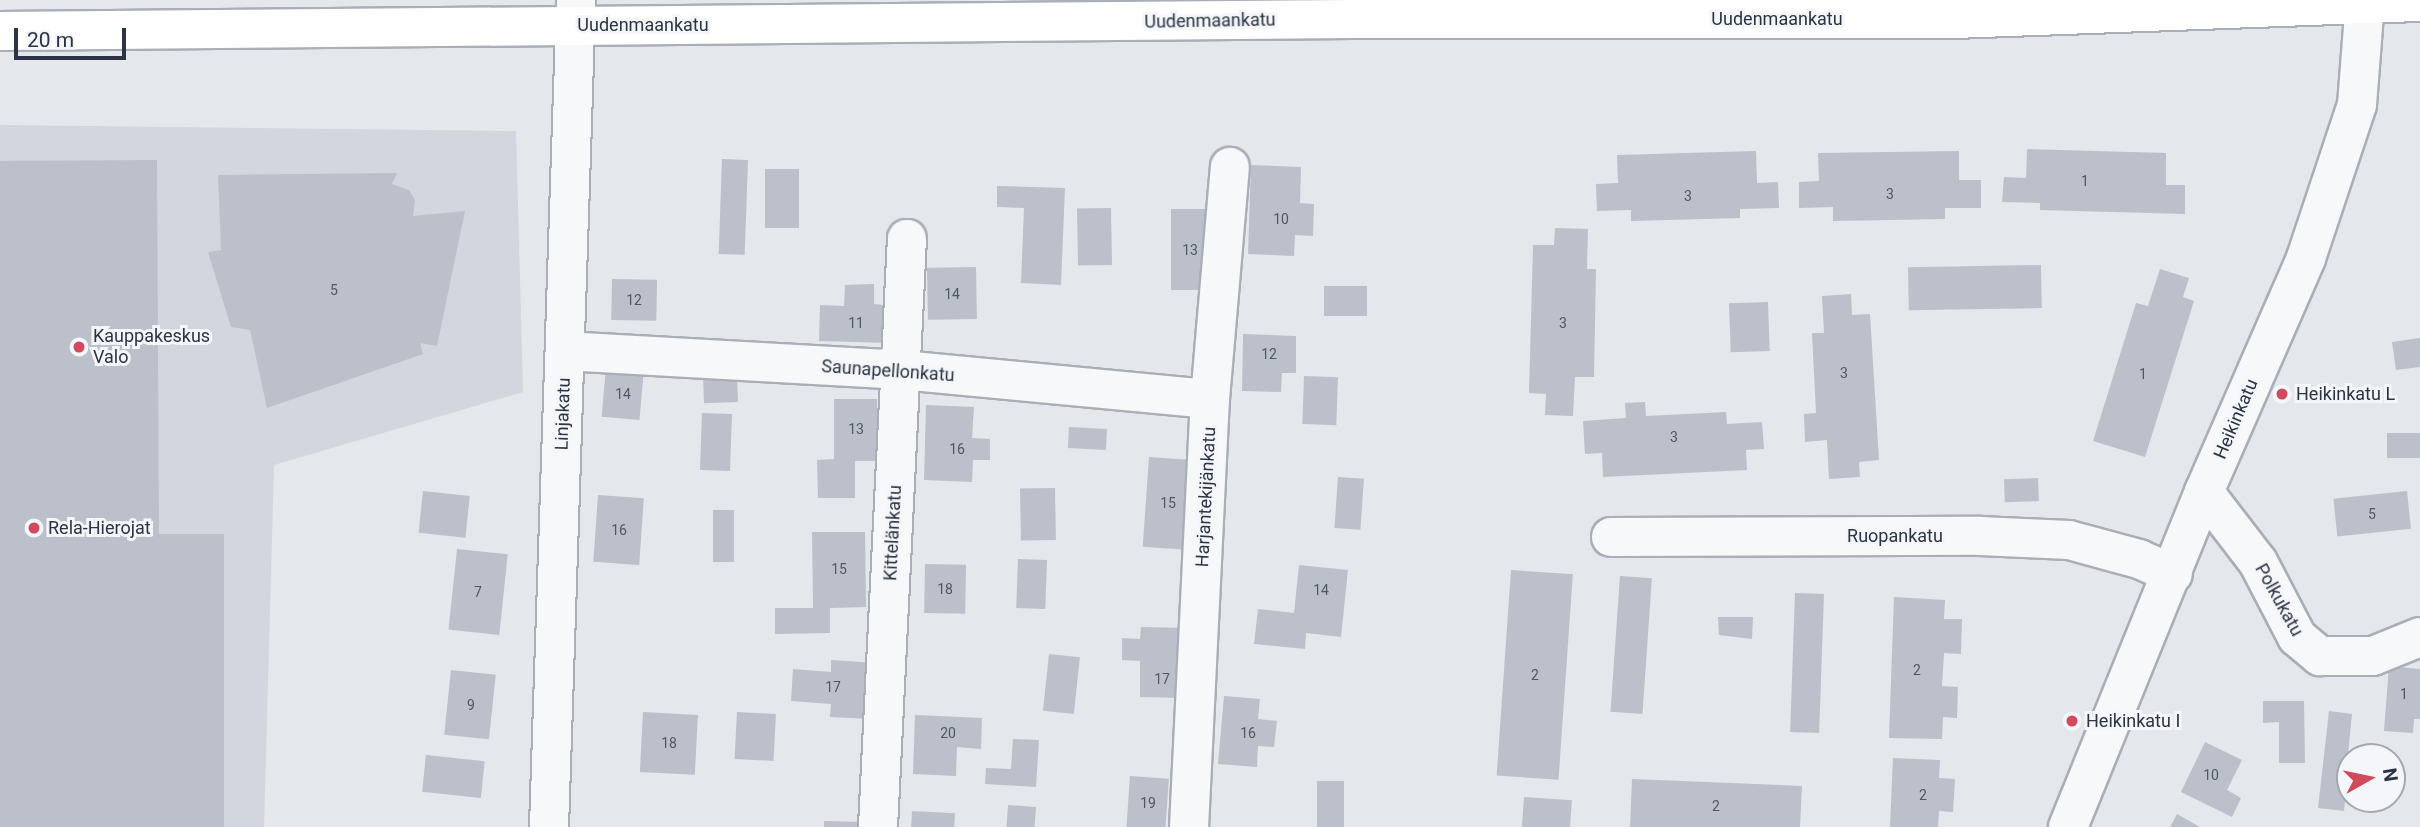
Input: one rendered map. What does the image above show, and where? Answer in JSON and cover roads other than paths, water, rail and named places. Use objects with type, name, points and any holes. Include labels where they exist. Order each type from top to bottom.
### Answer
[{"type":"main road","name":"Uudenmaankatu","points":[[0,31],[575,12],[1954,9],[2420,2]]},
{"type":"street","name":"Heikinkatu","points":[[2068,827],[2173,574],[2204,492],[2306,258],[2357,105],[2365,2]]},
{"type":"street","name":"Linjakatu","points":[[549,827],[575,12]]},
{"type":"street","name":"Harjantekijänkatu","points":[[1189,827],[1210,399],[1230,167]]},
{"type":"street","name":"Kittelänkatu","points":[[878,827],[907,239]]},
{"type":"street","name":"Saunapellonkatu","points":[[565,351],[902,370],[1210,399]]},
{"type":"street","name":"Polkukatu","points":[[2204,492],[2258,562],[2297,637],[2320,656],[2373,656],[2420,637]]},
{"type":"street","name":"Ruopankatu","points":[[1611,537],[1980,536],[2069,540],[2139,559],[2173,574]]},
{"type":"place","name":"Kauppakeskus Valo","points":[[79,347]]},
{"type":"place","name":"Heikinkatu L","points":[[2282,394]]},
{"type":"place","name":"Rela-Hierojat","points":[[34,528]]},
{"type":"place","name":"Heikinkatu I","points":[[2072,721]]}]
